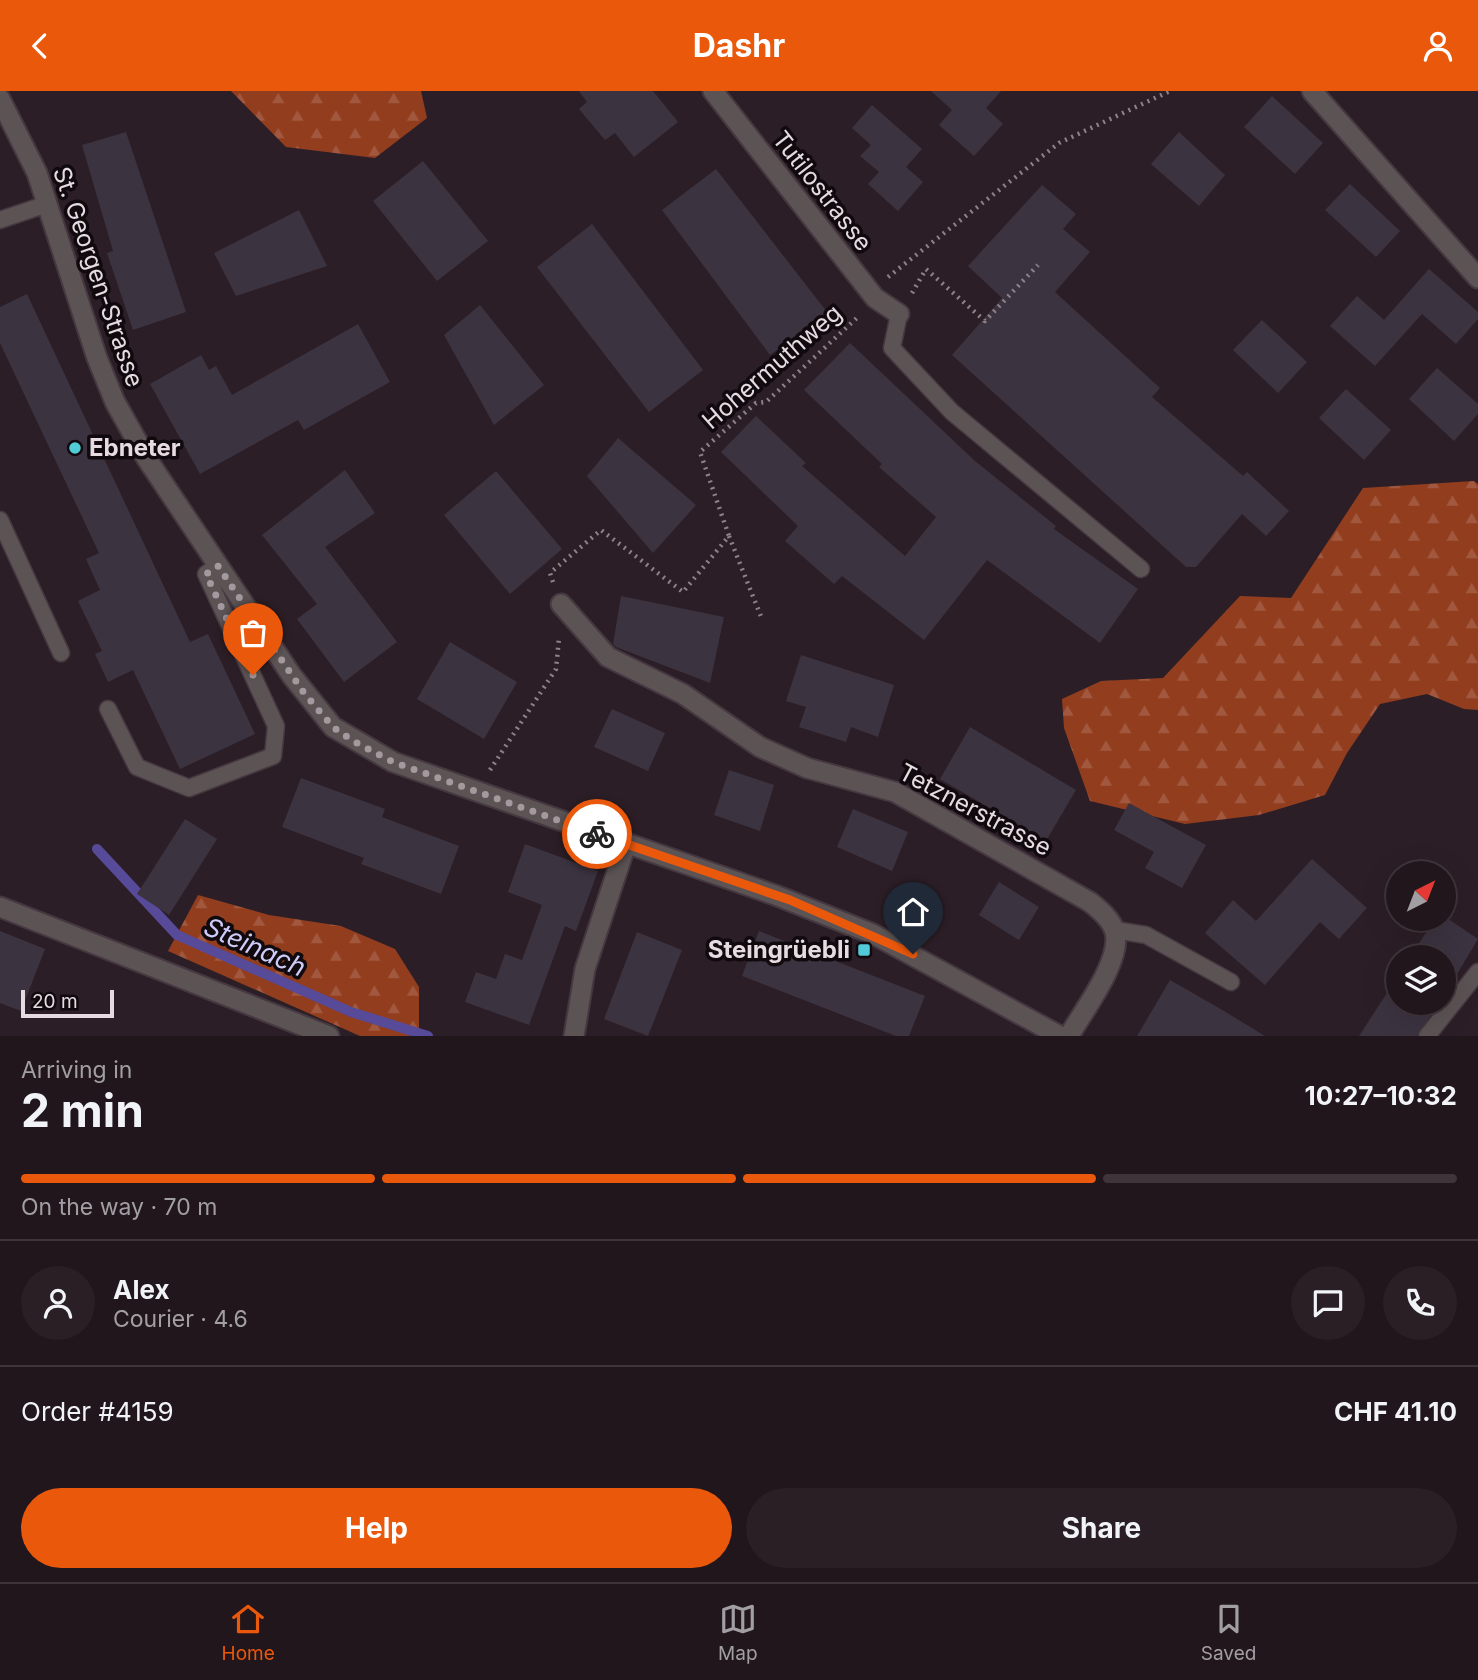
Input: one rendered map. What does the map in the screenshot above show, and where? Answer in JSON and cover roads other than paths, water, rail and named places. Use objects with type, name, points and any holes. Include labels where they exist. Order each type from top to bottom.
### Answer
[{"type":"street","name":"Tutilostrasse","points":[[713,91],[874,298],[900,314]]},
{"type":"street","points":[[1312,91],[1478,278]]},
{"type":"street","name":"St. Georgen-Strasse","points":[[0,99],[37,173],[97,358],[146,460],[304,693],[333,727],[353,741],[403,766],[775,895],[873,935],[973,986],[1060,1036]]},
{"type":"street","name":"Tetznerstrasse","points":[[561,604],[608,657],[682,694],[760,747],[807,768],[867,782],[915,802],[1090,902],[1105,915],[1115,930]]},
{"type":"street","points":[[574,1036],[585,969],[626,844]]},
{"type":"street","points":[[0,907],[329,1036]]},
{"type":"street","points":[[1069,1036],[1111,963],[1116,949],[1115,930]]},
{"type":"lane","points":[[0,220],[47,204]]},
{"type":"lane","points":[[900,314],[892,348],[952,412],[1141,569]]},
{"type":"lane","points":[[0,520],[61,653]]},
{"type":"lane","points":[[108,709],[137,767],[189,788],[272,756],[276,726],[206,574],[218,566]]},
{"type":"lane","points":[[1115,930],[1146,935],[1231,982]]},
{"type":"lane","points":[[1427,1036],[1478,972]]},
{"type":"waterway","name":"Steinach","points":[[97,849],[177,935],[351,1012],[428,1036]]},
{"type":"place","name":"Ebneter","points":[[75,448]]},
{"type":"place","name":"Steingrüebli","points":[[864,950]]}]
